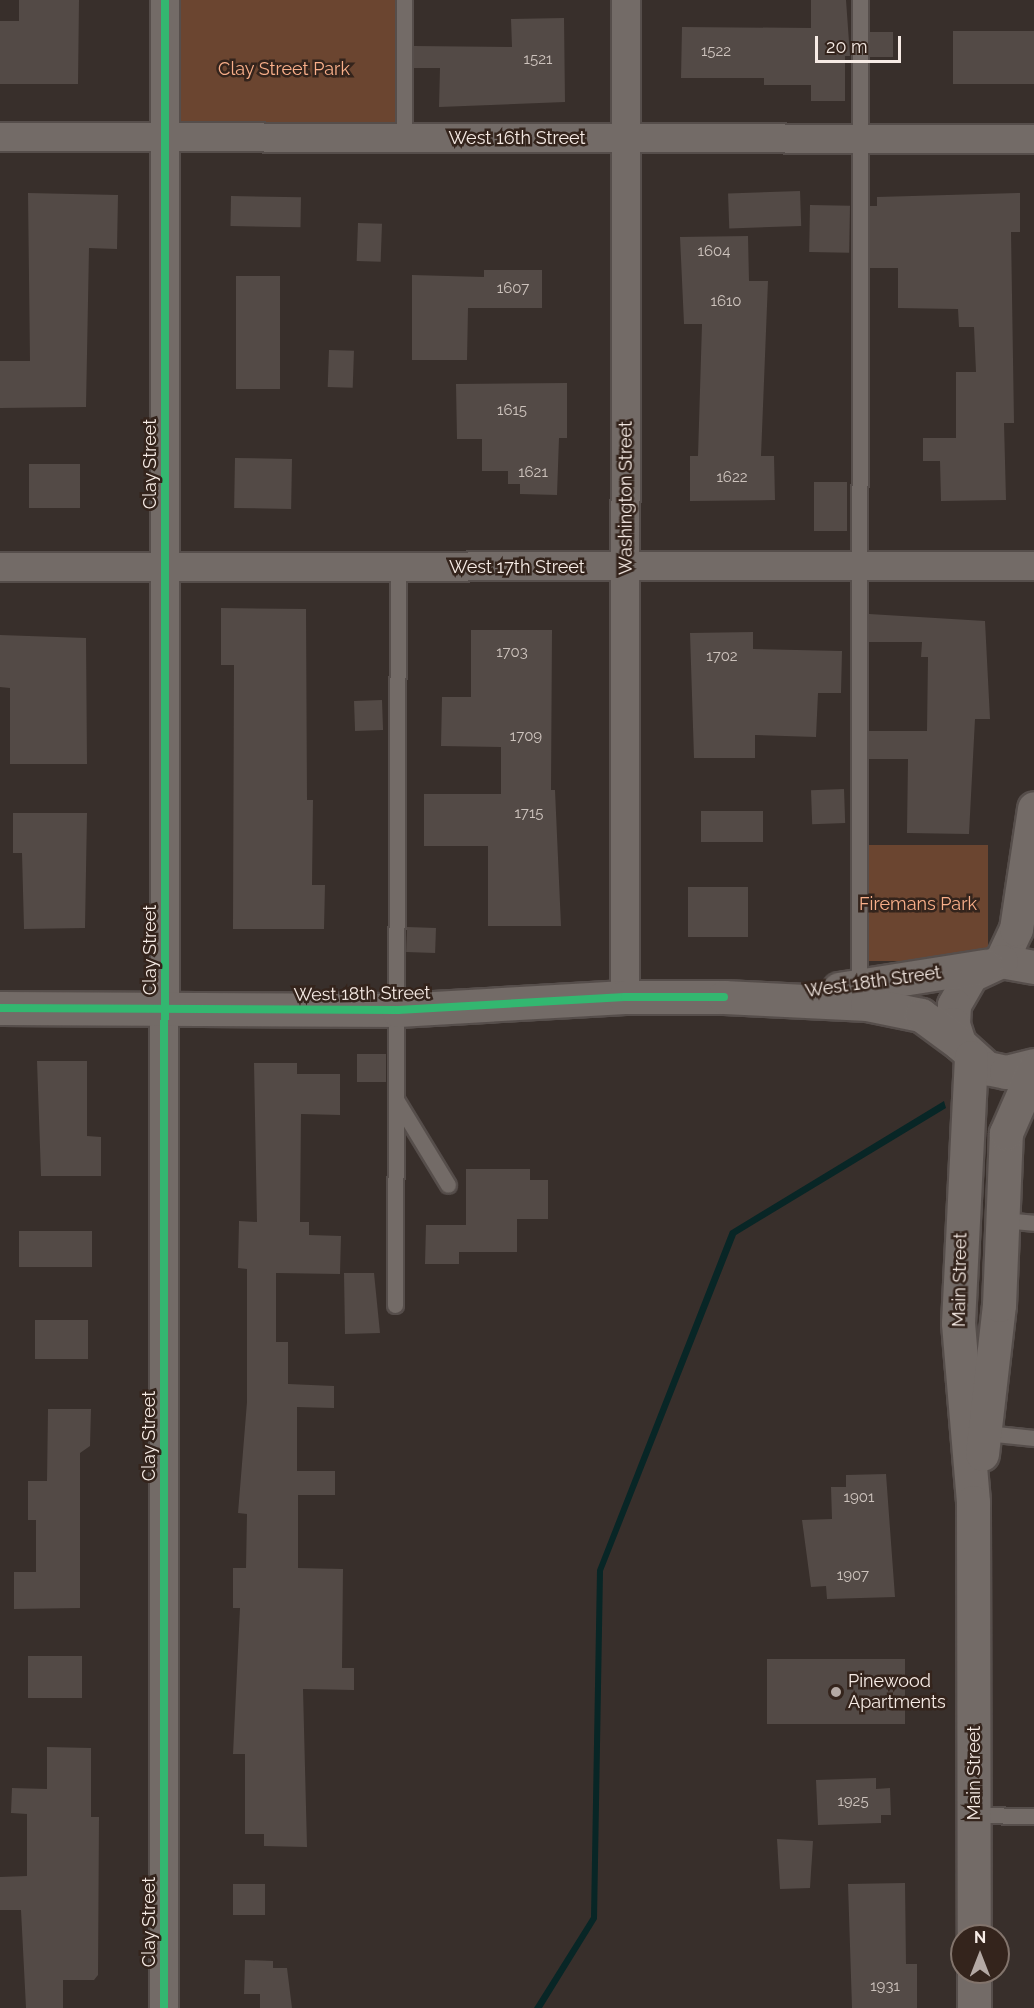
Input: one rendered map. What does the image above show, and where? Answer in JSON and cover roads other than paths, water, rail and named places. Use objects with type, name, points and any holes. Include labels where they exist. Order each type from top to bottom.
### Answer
[{"type":"main road","points":[[1034,808],[1016,929],[993,963],[1034,967]]},
{"type":"main road","name":"West 18th Street","points":[[724,998],[859,988],[993,963]]},
{"type":"main road","name":"Main Street","points":[[974,1924],[973,1502],[958,1323],[965,1050],[954,1005],[970,975],[993,963]]},
{"type":"main road","name":"West 18th Street","points":[[0,1008],[398,1010],[626,997],[724,998],[867,1004],[921,1015],[965,1050],[1006,1072],[1034,1067]]},
{"type":"main road","name":"Main Street","points":[[973,1502],[986,1433],[1006,1133],[1034,1067]]},
{"type":"main road","points":[[974,1984],[974,2008]]},
{"type":"street","name":"Clay Street","points":[[164,2008],[165,0]]},
{"type":"street","name":"Washington Street","points":[[626,0],[626,997]]},
{"type":"street","name":"West 16th Street","points":[[0,137],[1034,140]]},
{"type":"street","name":"West 17th Street","points":[[0,567],[1034,566]]},
{"type":"lane","points":[[404,0],[404,138]]},
{"type":"lane","points":[[859,988],[860,0]]},
{"type":"lane","points":[[395,1305],[398,1010],[398,567]]},
{"type":"lane","points":[[397,1101],[448,1185]]},
{"type":"lane","points":[[1002,1220],[1034,1224]]},
{"type":"lane","points":[[986,1433],[1034,1438]]},
{"type":"lane","points":[[974,1815],[1034,1816]]},
{"type":"water","points":[[944,1101],[946,1108],[736,1235],[603,1571],[597,1919],[542,2008],[534,2008],[591,1917],[597,1570],[730,1231]]},
{"type":"place","name":"Pinewood Apartments","points":[[836,1692]]},
{"type":"park label","name":"Clay Street Park","points":[[284,69]]},
{"type":"park label","name":"Firemans Park","points":[[918,904]]}]
